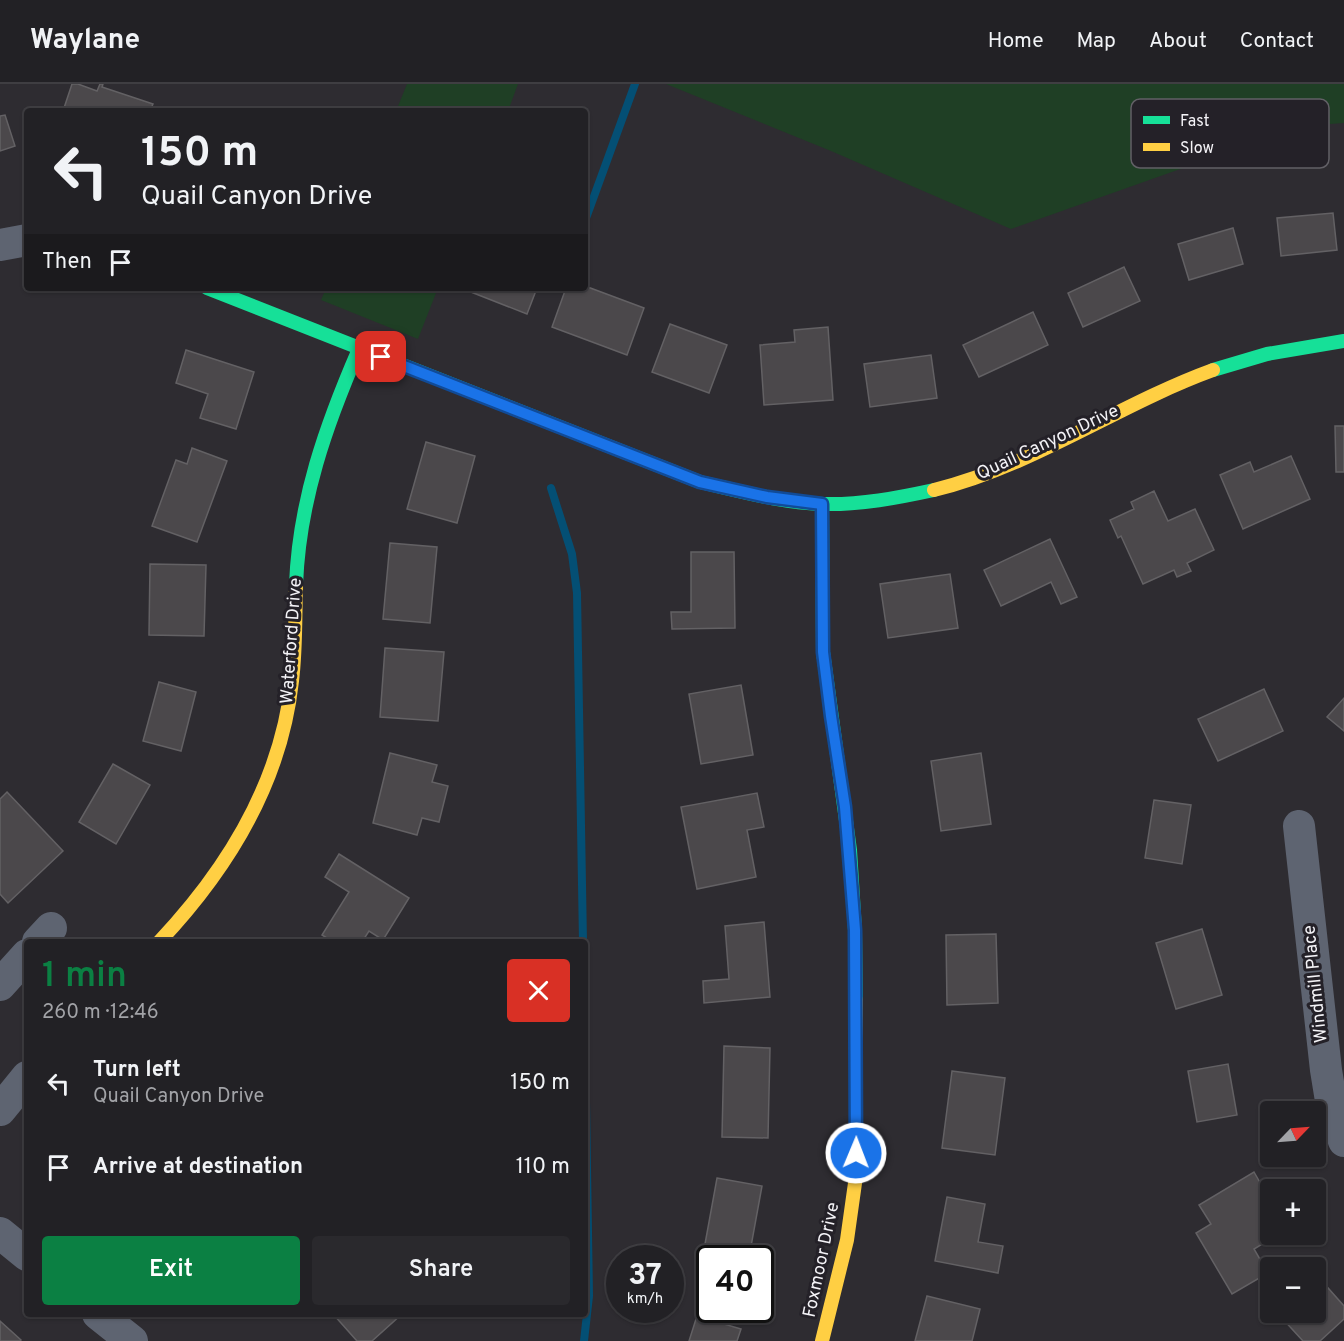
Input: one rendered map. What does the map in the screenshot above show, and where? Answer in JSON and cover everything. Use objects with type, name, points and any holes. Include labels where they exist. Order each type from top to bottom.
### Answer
[{"type":"street","points":[[0,245],[24,241]]},
{"type":"street","name":"Quail Canyon Drive","points":[[214,291],[700,482],[767,497],[822,504],[878,500],[941,488],[1002,468],[1146,398],[1216,368],[1286,348],[1344,341]]},
{"type":"street","name":"Waterford Drive","points":[[162,939],[205,892],[230,857],[250,823],[272,770],[281,742],[292,685],[299,536],[310,476],[329,418],[359,349]]},
{"type":"street","name":"Foxmoor Drive","points":[[822,504],[823,652],[850,849],[855,930],[857,1084],[856,1176],[848,1240],[822,1341]]},
{"type":"street","name":"Windmill Place","points":[[1299,826],[1326,1070],[1332,1107],[1344,1141]]},
{"type":"street","points":[[0,985],[24,958]]},
{"type":"street","points":[[0,1110],[24,1081]]},
{"type":"street","points":[[0,1233],[24,1253]]},
{"type":"street","points":[[102,1317],[132,1341]]},
{"type":"green space","points":[[407,84],[518,84],[509,108],[397,108]]},
{"type":"green space","points":[[666,84],[1344,84],[1344,123],[1329,124],[1329,99],[1131,99],[1131,168],[1183,168],[1011,229],[831,151]]},
{"type":"green space","points":[[325,291],[437,291],[418,339],[321,300]]},
{"type":"building","points":[[72,84],[97,91],[100,84],[103,84],[102,87],[153,104],[151,108],[64,108]]},
{"type":"building","points":[[5,115],[15,146],[0,151],[0,116]]},
{"type":"building","points":[[1333,213],[1337,250],[1281,256],[1277,218]]},
{"type":"building","points":[[1233,228],[1243,264],[1189,280],[1178,244]]},
{"type":"building","points":[[1124,267],[1140,301],[1083,327],[1068,293]]},
{"type":"building","points":[[588,287],[644,308],[627,355],[552,327],[565,291],[588,291]]},
{"type":"building","points":[[472,291],[536,291],[527,314]]},
{"type":"building","points":[[1033,312],[1048,345],[979,377],[963,345]]},
{"type":"building","points":[[670,324],[727,345],[709,393],[652,372]]},
{"type":"building","points":[[828,327],[833,400],[764,405],[760,345],[795,342],[794,330]]},
{"type":"building","points":[[186,350],[254,372],[236,429],[200,418],[208,394],[176,383]]},
{"type":"building","points":[[931,355],[937,398],[870,407],[864,364]]},
{"type":"building","points":[[1335,426],[1344,426],[1344,472],[1336,472]]},
{"type":"building","points":[[426,442],[475,456],[457,523],[407,509]]},
{"type":"building","points":[[192,448],[227,461],[197,542],[152,526],[176,460],[187,464]]},
{"type":"building","points":[[1291,456],[1310,499],[1243,529],[1220,475],[1250,462],[1254,472]]},
{"type":"building","points":[[1154,491],[1168,521],[1195,509],[1214,550],[1187,563],[1191,571],[1177,577],[1174,570],[1143,584],[1121,536],[1118,538],[1110,520],[1134,509],[1131,502]]},
{"type":"building","points":[[1050,539],[1077,597],[1061,604],[1051,582],[1001,606],[984,570]]},
{"type":"building","points":[[390,543],[437,547],[430,623],[383,619]]},
{"type":"building","points":[[691,552],[734,552],[735,628],[672,629],[671,612],[691,612]]},
{"type":"building","points":[[150,564],[206,565],[204,636],[149,635]]},
{"type":"building","points":[[950,574],[958,628],[888,638],[880,584]]},
{"type":"building","points":[[385,648],[444,652],[438,721],[380,717]]},
{"type":"building","points":[[159,682],[196,692],[181,751],[143,741]]},
{"type":"building","points":[[741,685],[753,755],[701,764],[689,694]]},
{"type":"building","points":[[1264,689],[1283,731],[1218,761],[1198,719]]},
{"type":"building","points":[[1344,698],[1344,731],[1327,717]]},
{"type":"building","points":[[390,753],[437,765],[432,782],[448,786],[439,822],[422,818],[417,835],[373,823]]},
{"type":"building","points":[[981,753],[991,824],[941,831],[931,761]]},
{"type":"building","points":[[113,764],[150,785],[116,844],[79,822]]},
{"type":"building","points":[[7,792],[63,851],[8,903],[0,894],[0,799]]},
{"type":"building","points":[[757,793],[764,827],[747,830],[756,877],[697,889],[681,807]]},
{"type":"building","points":[[1154,800],[1191,805],[1182,864],[1145,858]]},
{"type":"building","points":[[339,854],[409,898],[384,939],[369,931],[364,939],[328,939],[322,935],[349,892],[325,877]]},
{"type":"building","points":[[764,922],[770,997],[704,1003],[703,981],[729,979],[725,926]]},
{"type":"building","points":[[1202,929],[1222,995],[1176,1009],[1156,943]]},
{"type":"building","points":[[996,934],[998,1003],[947,1005],[946,935]]},
{"type":"building","points":[[724,1046],[770,1048],[768,1138],[722,1137]]},
{"type":"building","points":[[1228,1064],[1237,1115],[1197,1122],[1188,1071]]},
{"type":"building","points":[[952,1071],[1005,1078],[995,1155],[942,1148]]},
{"type":"building","points":[[1254,1172],[1260,1182],[1261,1245],[1254,1249],[1260,1259],[1260,1278],[1232,1294],[1196,1233],[1211,1224],[1199,1205]]},
{"type":"building","points":[[717,1178],[762,1186],[751,1245],[705,1244]]},
{"type":"building","points":[[947,1197],[985,1204],[978,1242],[1003,1246],[998,1273],[935,1261]]},
{"type":"building","points":[[1326,1286],[1344,1306],[1344,1319],[1320,1341],[1303,1341],[1286,1323],[1326,1323]]},
{"type":"building","points":[[927,1296],[980,1309],[972,1341],[915,1341]]},
{"type":"building","points":[[336,1317],[399,1317],[372,1341],[357,1341]]},
{"type":"building","points":[[696,1319],[696,1323],[721,1323],[741,1329],[737,1341],[689,1341]]},
{"type":"building","points":[[0,1321],[21,1340],[0,1341]]},
{"type":"waterway","points":[[588,213],[635,84]]},
{"type":"waterway","points":[[551,488],[572,554],[577,593],[583,939]]},
{"type":"waterway","points":[[588,1231],[588,1305]]},
{"type":"waterway","points":[[584,1341],[587,1317]]},
{"type":"traffic: fast","points":[[215,291],[700,482],[777,499],[823,504],[865,502],[934,490]]},
{"type":"traffic: fast","points":[[1213,370],[1267,354],[1344,341]]},
{"type":"traffic: fast","points":[[296,585],[302,523],[316,464],[359,349]]},
{"type":"traffic: fast","points":[[822,504],[823,652],[850,850],[856,1000]]},
{"type":"traffic: slow","points":[[934,490],[1006,466],[1143,400],[1213,370]]},
{"type":"traffic: slow","points":[[162,939],[207,885],[229,854],[263,789],[276,755],[286,719],[292,681],[296,585]]},
{"type":"traffic: slow","points":[[822,1341],[847,1240],[856,1176],[856,1000]]},
{"type":"route","points":[[381,357],[700,482],[767,497],[822,504],[823,652],[850,849],[855,930],[856,1153]]}]
